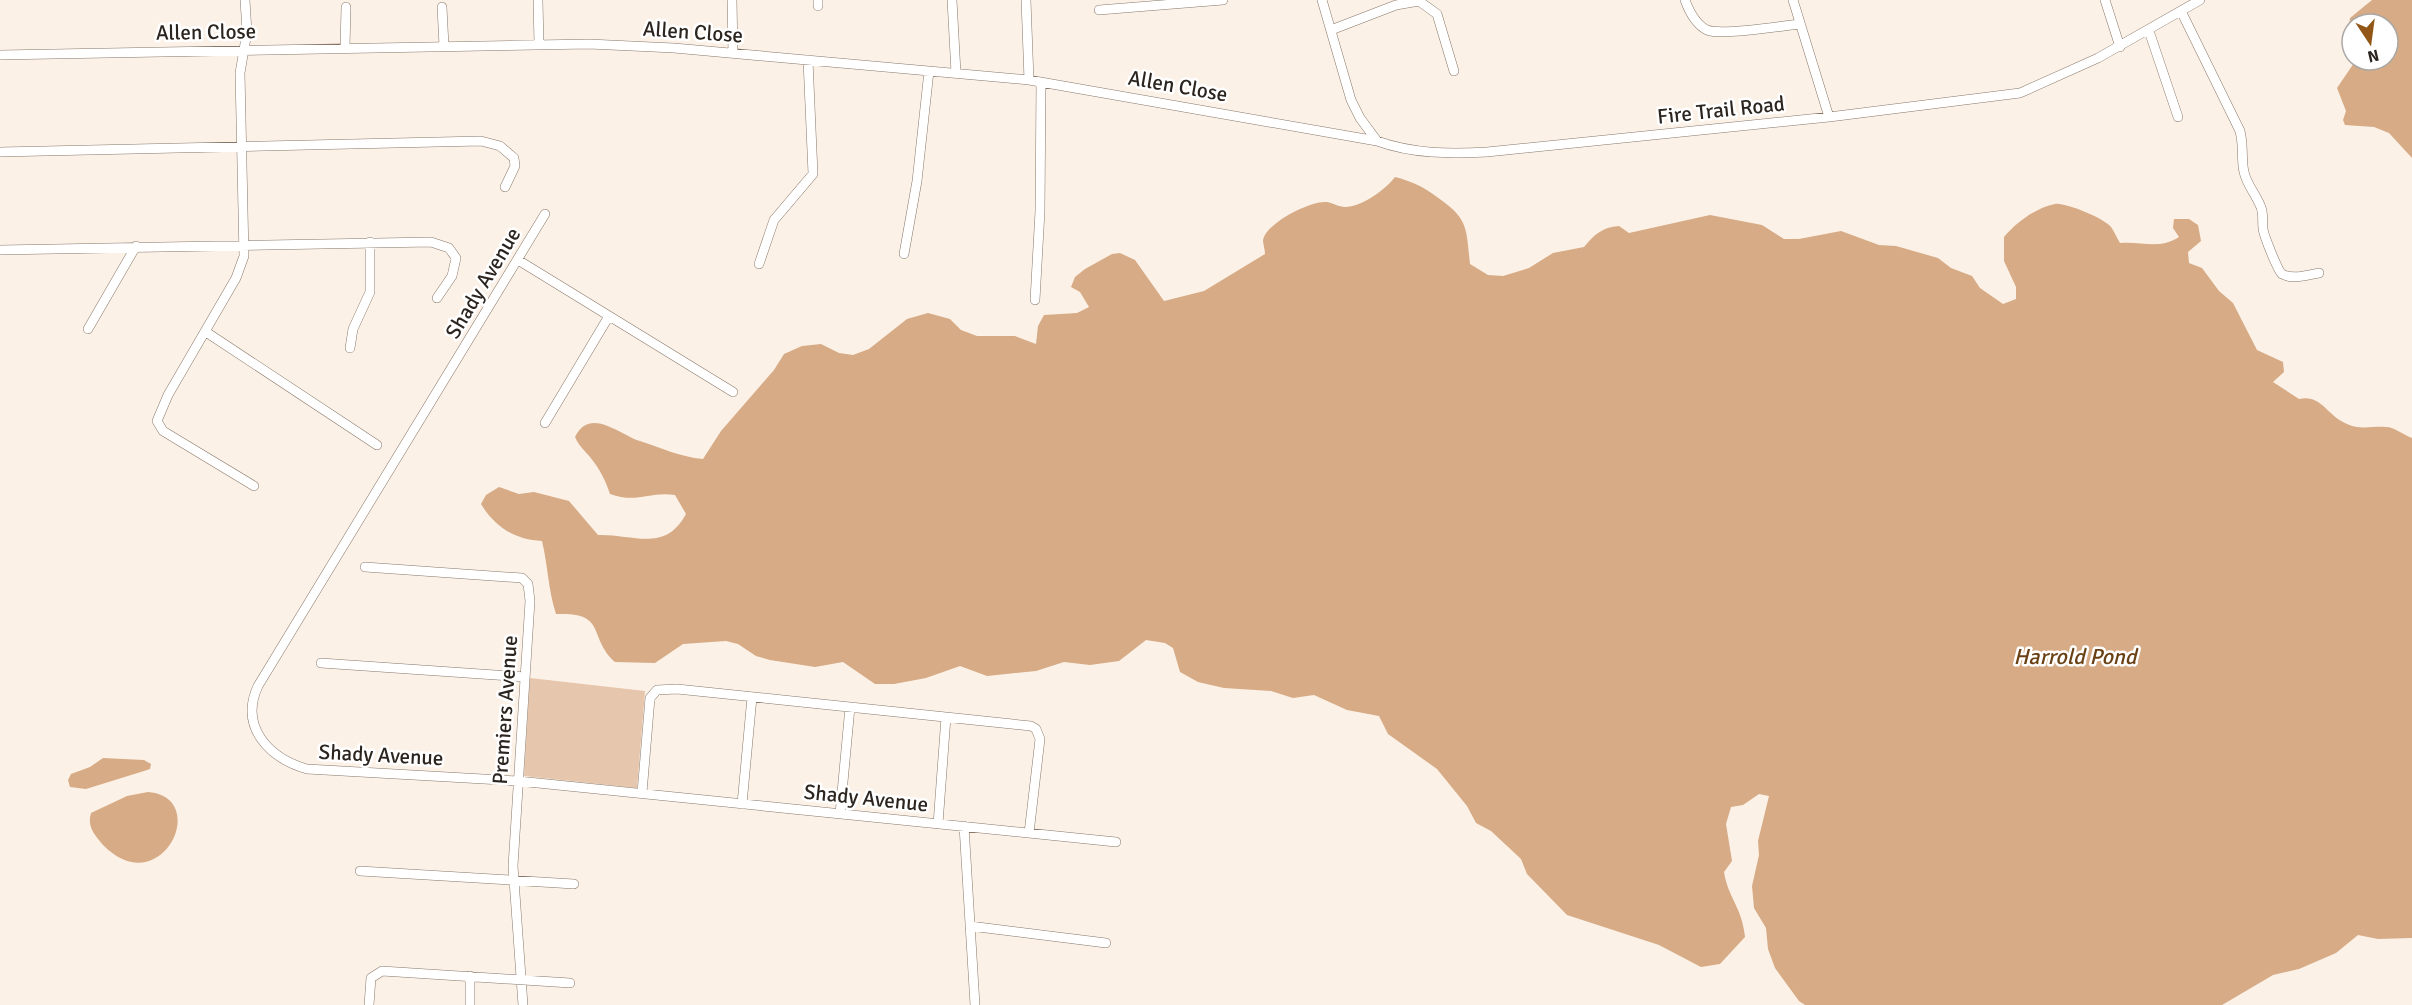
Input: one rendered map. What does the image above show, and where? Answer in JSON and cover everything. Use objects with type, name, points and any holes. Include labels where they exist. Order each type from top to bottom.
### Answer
[{"type":"street","points":[[245,0],[245,49],[240,73],[244,244],[239,270],[206,332],[168,395],[158,424],[171,436],[254,486]]},
{"type":"street","points":[[732,0],[733,53]]},
{"type":"street","points":[[952,0],[956,73]]},
{"type":"street","points":[[1026,0],[1029,80]]},
{"type":"street","points":[[1099,10],[1223,0]]},
{"type":"street","points":[[1322,0],[1351,100],[1360,118],[1377,141]]},
{"type":"street","points":[[1685,0],[1696,21],[1707,30],[1728,31],[1800,24]]},
{"type":"street","points":[[1793,0],[1828,117]]},
{"type":"street","points":[[2105,0],[2120,47]]},
{"type":"street","points":[[538,1],[538,44]]},
{"type":"street","points":[[1331,30],[1396,5],[1419,1],[1437,14],[1454,71]]},
{"type":"street","name":"Fire Trail Road","points":[[1377,141],[1395,147],[1439,153],[1487,152],[1828,117],[2020,93],[2062,76],[2120,47],[2196,1]]},
{"type":"street","points":[[345,48],[346,7]]},
{"type":"street","points":[[442,7],[444,46]]},
{"type":"street","points":[[2181,11],[2240,131],[2244,148],[2243,169],[2249,188],[2261,207],[2263,230],[2276,265],[2281,273],[2288,276],[2319,273]]},
{"type":"street","points":[[2149,31],[2178,117]]},
{"type":"street","name":"Allen Close","points":[[0,55],[589,44],[733,53],[1029,80],[1377,141]]},
{"type":"street","points":[[759,264],[774,220],[813,174],[808,60]]},
{"type":"street","points":[[904,254],[917,181],[929,71]]},
{"type":"street","points":[[1035,300],[1041,82]]},
{"type":"street","points":[[0,152],[489,141],[507,150],[514,158],[515,166],[505,187]]},
{"type":"street","name":"Shady Avenue","points":[[545,214],[258,686],[252,709],[255,729],[264,745],[288,763],[307,769],[518,780],[1116,842]]},
{"type":"street","points":[[350,348],[353,329],[370,292],[370,242]]},
{"type":"street","points":[[0,250],[431,242],[449,248],[454,253],[456,264],[437,298]]},
{"type":"street","points":[[88,329],[136,246]]},
{"type":"street","points":[[518,260],[733,392]]},
{"type":"street","points":[[545,423],[609,316]]},
{"type":"street","points":[[206,332],[377,445]]},
{"type":"street","name":"Premiers Avenue","points":[[365,567],[525,579],[529,589],[514,881],[523,1005]]},
{"type":"street","points":[[321,663],[525,677]]},
{"type":"street","points":[[642,793],[650,698],[653,692],[677,688],[1031,726],[1039,733],[1029,833]]},
{"type":"street","points":[[742,804],[752,697]]},
{"type":"street","points":[[840,814],[850,707]]},
{"type":"street","points":[[938,824],[946,717]]},
{"type":"street","points":[[964,826],[975,1005]]},
{"type":"street","points":[[360,872],[574,884]]},
{"type":"street","points":[[970,927],[1106,943]]},
{"type":"street","points":[[369,1005],[370,984],[377,972],[570,983]]},
{"type":"street","points":[[470,976],[470,1005]]},
{"type":"shaded area","points":[[530,678],[645,691],[637,788],[524,776]]},
{"type":"water","points":[[2372,0],[2412,0],[2412,158],[2389,133],[2374,127],[2345,125],[2343,120],[2346,111],[2337,88],[2348,72],[2400,72],[2400,12],[2357,12]]},
{"type":"water","name":"Harrold Pond","points":[[1395,177],[1422,187],[1455,212],[1464,225],[1470,264],[1488,275],[1503,276],[1529,268],[1553,253],[1584,247],[1595,235],[1608,228],[1619,226],[1629,233],[1710,215],[1762,225],[1784,239],[1799,239],[1841,231],[1879,245],[1896,246],[1938,258],[1951,268],[1972,276],[1980,288],[2003,304],[2016,299],[2016,287],[2004,261],[2004,237],[2020,221],[2040,209],[2060,204],[2084,211],[2107,223],[2120,243],[2157,244],[2172,241],[2179,237],[2173,228],[2174,219],[2189,219],[2198,225],[2201,241],[2188,252],[2189,263],[2202,268],[2219,291],[2233,303],[2257,350],[2283,362],[2284,372],[2273,382],[2299,399],[2306,398],[2318,402],[2337,419],[2349,425],[2389,427],[2412,438],[2412,938],[2378,939],[2358,935],[2336,953],[2299,969],[2273,975],[2222,1005],[1805,1005],[1799,1001],[1775,968],[1768,949],[1766,928],[1754,908],[1752,886],[1759,855],[1758,841],[1769,796],[1759,794],[1743,805],[1731,807],[1726,824],[1732,861],[1724,872],[1741,918],[1745,937],[1720,964],[1701,967],[1659,945],[1567,915],[1527,874],[1521,859],[1491,831],[1476,823],[1467,806],[1437,769],[1388,734],[1379,716],[1347,710],[1314,695],[1293,698],[1271,691],[1224,688],[1198,682],[1180,672],[1173,648],[1165,643],[1146,640],[1119,661],[1090,665],[1064,662],[1036,671],[987,676],[960,666],[926,678],[894,684],[875,684],[843,662],[815,667],[770,660],[756,656],[738,644],[726,641],[683,644],[655,663],[615,662],[601,643],[590,621],[572,614],[556,614],[542,541],[523,538],[507,531],[499,526],[481,504],[486,495],[499,487],[519,494],[534,492],[569,501],[598,535],[658,538],[678,526],[686,514],[675,495],[628,498],[610,494],[599,470],[575,437],[581,428],[597,423],[606,425],[632,438],[703,459],[721,431],[774,370],[784,354],[802,346],[821,344],[839,353],[853,355],[869,349],[907,319],[928,313],[950,319],[961,330],[977,336],[1015,336],[1036,344],[1038,326],[1044,315],[1077,313],[1089,307],[1080,292],[1071,287],[1075,277],[1112,254],[1120,253],[1135,260],[1164,301],[1204,291],[1265,254],[1263,240],[1266,233],[1290,214],[1320,202],[1345,207],[1359,204],[1380,192]]},
{"type":"water","points":[[103,758],[144,760],[151,764],[150,769],[86,789],[70,787],[68,780],[71,774],[90,767]]},
{"type":"water","points":[[148,792],[167,798],[176,811],[177,827],[171,842],[160,855],[144,862],[124,860],[103,845],[94,834],[90,822],[91,813],[127,796]]}]
